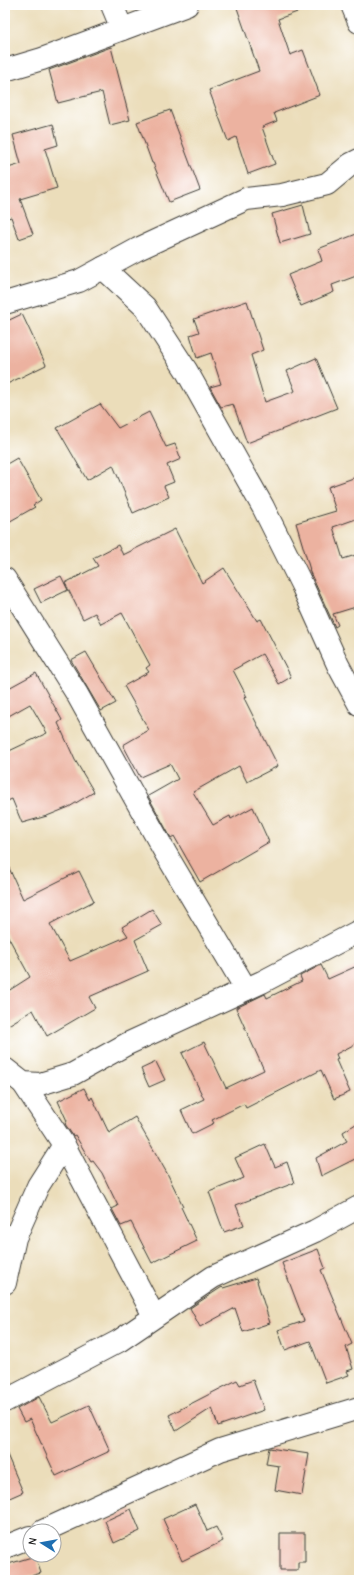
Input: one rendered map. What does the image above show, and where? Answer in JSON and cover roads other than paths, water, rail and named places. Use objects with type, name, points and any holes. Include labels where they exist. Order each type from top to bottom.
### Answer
[{"type":"street","points":[[112,5],[122,29]]},
{"type":"street","points":[[5,70],[42,59],[187,5]]},
{"type":"street","points":[[352,5],[359,22]]},
{"type":"street","points":[[5,303],[79,281],[145,245],[246,199],[282,195],[327,184],[350,164],[359,160]]},
{"type":"street","points":[[103,268],[145,307],[186,370],[263,507],[302,585],[338,665],[359,704]]},
{"type":"street","points":[[5,579],[77,694],[166,854],[246,989]]},
{"type":"street","points":[[23,1082],[40,1084],[73,1074],[128,1044],[246,989],[359,931]]},
{"type":"street","points":[[5,1069],[23,1082],[64,1145],[154,1316]]},
{"type":"street","points":[[5,1283],[15,1238],[38,1186],[64,1145]]},
{"type":"street","points":[[5,1401],[118,1341],[213,1276],[315,1231],[359,1206]]},
{"type":"street","points":[[60,1523],[220,1450],[359,1408]]},
{"type":"street","points":[[5,1548],[22,1541]]}]
